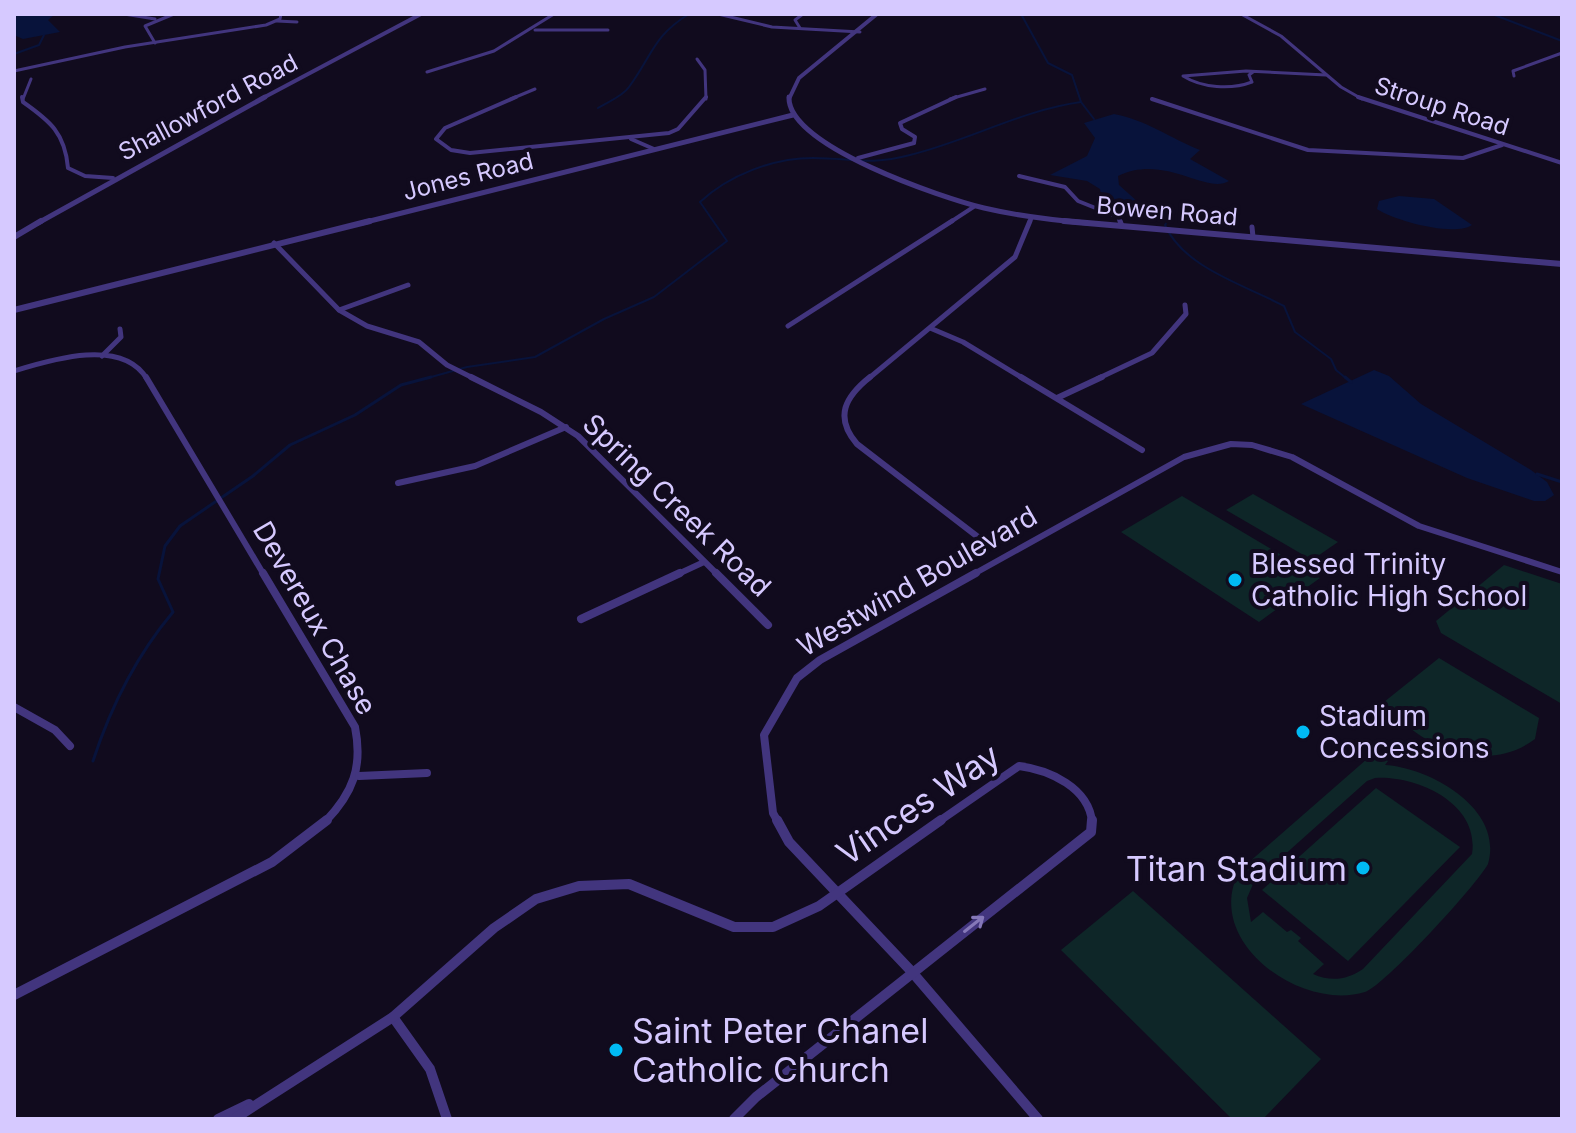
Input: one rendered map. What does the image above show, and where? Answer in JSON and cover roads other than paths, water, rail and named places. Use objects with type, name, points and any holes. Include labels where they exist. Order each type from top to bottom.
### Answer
[{"type":"street","points":[[124,14],[157,20]]},
{"type":"street","points":[[155,43],[144,28],[174,14]]},
{"type":"street","points":[[277,21],[281,14]]},
{"type":"street","name":"Shallowford Road","points":[[14,237],[113,178],[421,14]]},
{"type":"street","points":[[427,72],[488,57],[535,30],[554,14]]},
{"type":"street","points":[[718,14],[772,27],[860,32]]},
{"type":"street","points":[[800,28],[795,20],[803,14]]},
{"type":"street","points":[[793,115],[788,98],[795,82],[860,32],[877,14]]},
{"type":"street","name":"Stroup Road","points":[[1241,14],[1287,40],[1347,92],[1372,104],[1562,163]]},
{"type":"street","points":[[14,71],[277,21],[298,21]]},
{"type":"street","points":[[535,30],[608,30]]},
{"type":"street","points":[[1514,76],[1513,71],[1562,53]]},
{"type":"street","points":[[1552,57],[1562,59]]},
{"type":"street","points":[[535,89],[445,128],[436,139],[451,150],[470,153],[632,140],[673,132],[704,102],[705,70],[697,59]]},
{"type":"street","points":[[1251,73],[1252,82],[1238,87],[1190,81],[1183,76],[1237,72],[1326,75]]},
{"type":"street","points":[[31,79],[22,94],[23,102],[54,124],[66,145],[68,168],[85,176],[113,178]]},
{"type":"street","points":[[858,158],[914,143],[915,137],[902,129],[900,123],[940,102],[985,89]]},
{"type":"street","points":[[1152,99],[1308,150],[1457,158],[1488,152],[1502,145]]},
{"type":"street","name":"Jones Road","points":[[14,310],[793,115]]},
{"type":"street","name":"Bowen Road","points":[[793,115],[812,133],[858,158],[922,189],[975,206],[1032,217],[1122,226],[1562,264]]},
{"type":"street","points":[[632,140],[654,149]]},
{"type":"street","points":[[632,140],[645,151]]},
{"type":"street","points":[[1019,176],[1065,187],[1078,201],[1118,217],[1122,226]]},
{"type":"street","points":[[788,326],[975,206]]},
{"type":"street","points":[[978,537],[857,444],[843,424],[842,411],[852,392],[1015,257],[1032,217]]},
{"type":"street","points":[[1252,227],[1253,237]]},
{"type":"street","name":"Spring Creek Road","points":[[274,243],[339,310],[367,326],[419,342],[447,365],[566,427],[768,625]]},
{"type":"street","points":[[339,310],[408,285]]},
{"type":"street","points":[[1057,398],[1152,353],[1186,314],[1185,305]]},
{"type":"street","points":[[930,328],[963,342],[1142,450]]},
{"type":"street","points":[[102,356],[121,337],[120,329]]},
{"type":"street","name":"Devereux Chase","points":[[14,371],[57,359],[102,356],[126,361],[142,371],[355,727],[359,776]]},
{"type":"street","points":[[398,483],[475,466],[566,427]]},
{"type":"street","name":"Westwind Boulevard","points":[[1038,1119],[912,972],[839,891],[789,842],[773,813],[764,735],[797,678],[820,660],[1200,450],[1220,444],[1280,450],[1305,460],[1353,492],[1432,532],[1524,557],[1562,572]]},
{"type":"street","points":[[581,619],[704,562]]},
{"type":"street","points":[[14,707],[55,730],[70,746]]},
{"type":"street","name":"Vinces Way","points":[[234,1119],[393,1017],[519,911],[553,892],[604,883],[633,886],[651,890],[716,923],[752,932],[773,930],[797,921],[1019,766],[1036,766],[1053,773],[1089,805],[1095,822],[1091,832],[756,1097],[734,1119]]},
{"type":"street","points":[[14,995],[272,862],[307,840],[347,798],[359,776],[427,773]]},
{"type":"street","points":[[393,1017],[430,1069],[447,1119]]},
{"type":"street","name":"Vinces Way","points":[[218,1119],[269,1094]]},
{"type":"water","points":[[55,14],[48,20],[60,32],[23,39],[16,36],[14,16]]},
{"type":"water","points":[[1114,114],[1147,125],[1200,150],[1190,159],[1229,181],[1209,183],[1168,171],[1135,170],[1118,176],[1119,185],[1138,202],[1122,205],[1102,201],[1100,189],[1087,181],[1050,175],[1087,156],[1095,138],[1084,123]]},
{"type":"water","points":[[1399,196],[1434,199],[1472,225],[1452,229],[1424,226],[1377,209],[1379,201]]},
{"type":"water","points":[[1374,370],[1389,376],[1421,404],[1531,470],[1547,482],[1554,495],[1545,501],[1534,501],[1467,478],[1301,404]]},
{"type":"waterway","points":[[598,108],[626,90],[660,39],[689,14]]},
{"type":"waterway","points":[[1021,14],[1048,63],[1072,75],[1081,102]]},
{"type":"waterway","points":[[1492,14],[1562,41]]},
{"type":"waterway","points":[[14,54],[39,45],[44,35]]},
{"type":"waterway","points":[[424,379],[467,367],[535,357],[604,319],[654,297],[727,241],[700,202],[724,184],[752,170],[798,159],[871,161],[895,158],[932,149],[1038,112],[1081,102]]},
{"type":"waterway","points":[[1081,102],[1094,119]]},
{"type":"waterway","points":[[1138,202],[1167,207],[1172,214],[1165,225],[1174,240],[1201,264],[1284,306],[1295,332],[1331,359],[1336,370],[1347,379]]},
{"type":"waterway","points":[[93,761],[126,682],[147,646],[173,612],[158,579],[165,546],[180,526],[253,476],[290,445],[355,415],[401,385],[431,377]]},
{"type":"waterway","points":[[1345,377],[1351,382]]},
{"type":"waterway","points":[[1537,474],[1562,482]]},
{"type":"place","name":"Blessed Trinity Catholic High School","points":[[1235,580]]},
{"type":"place","name":"Stadium Concessions","points":[[1303,732]]},
{"type":"place","name":"Titan Stadium","points":[[1363,868]]},
{"type":"place","name":"Saint Peter Chanel Catholic Church","points":[[616,1050]]}]
